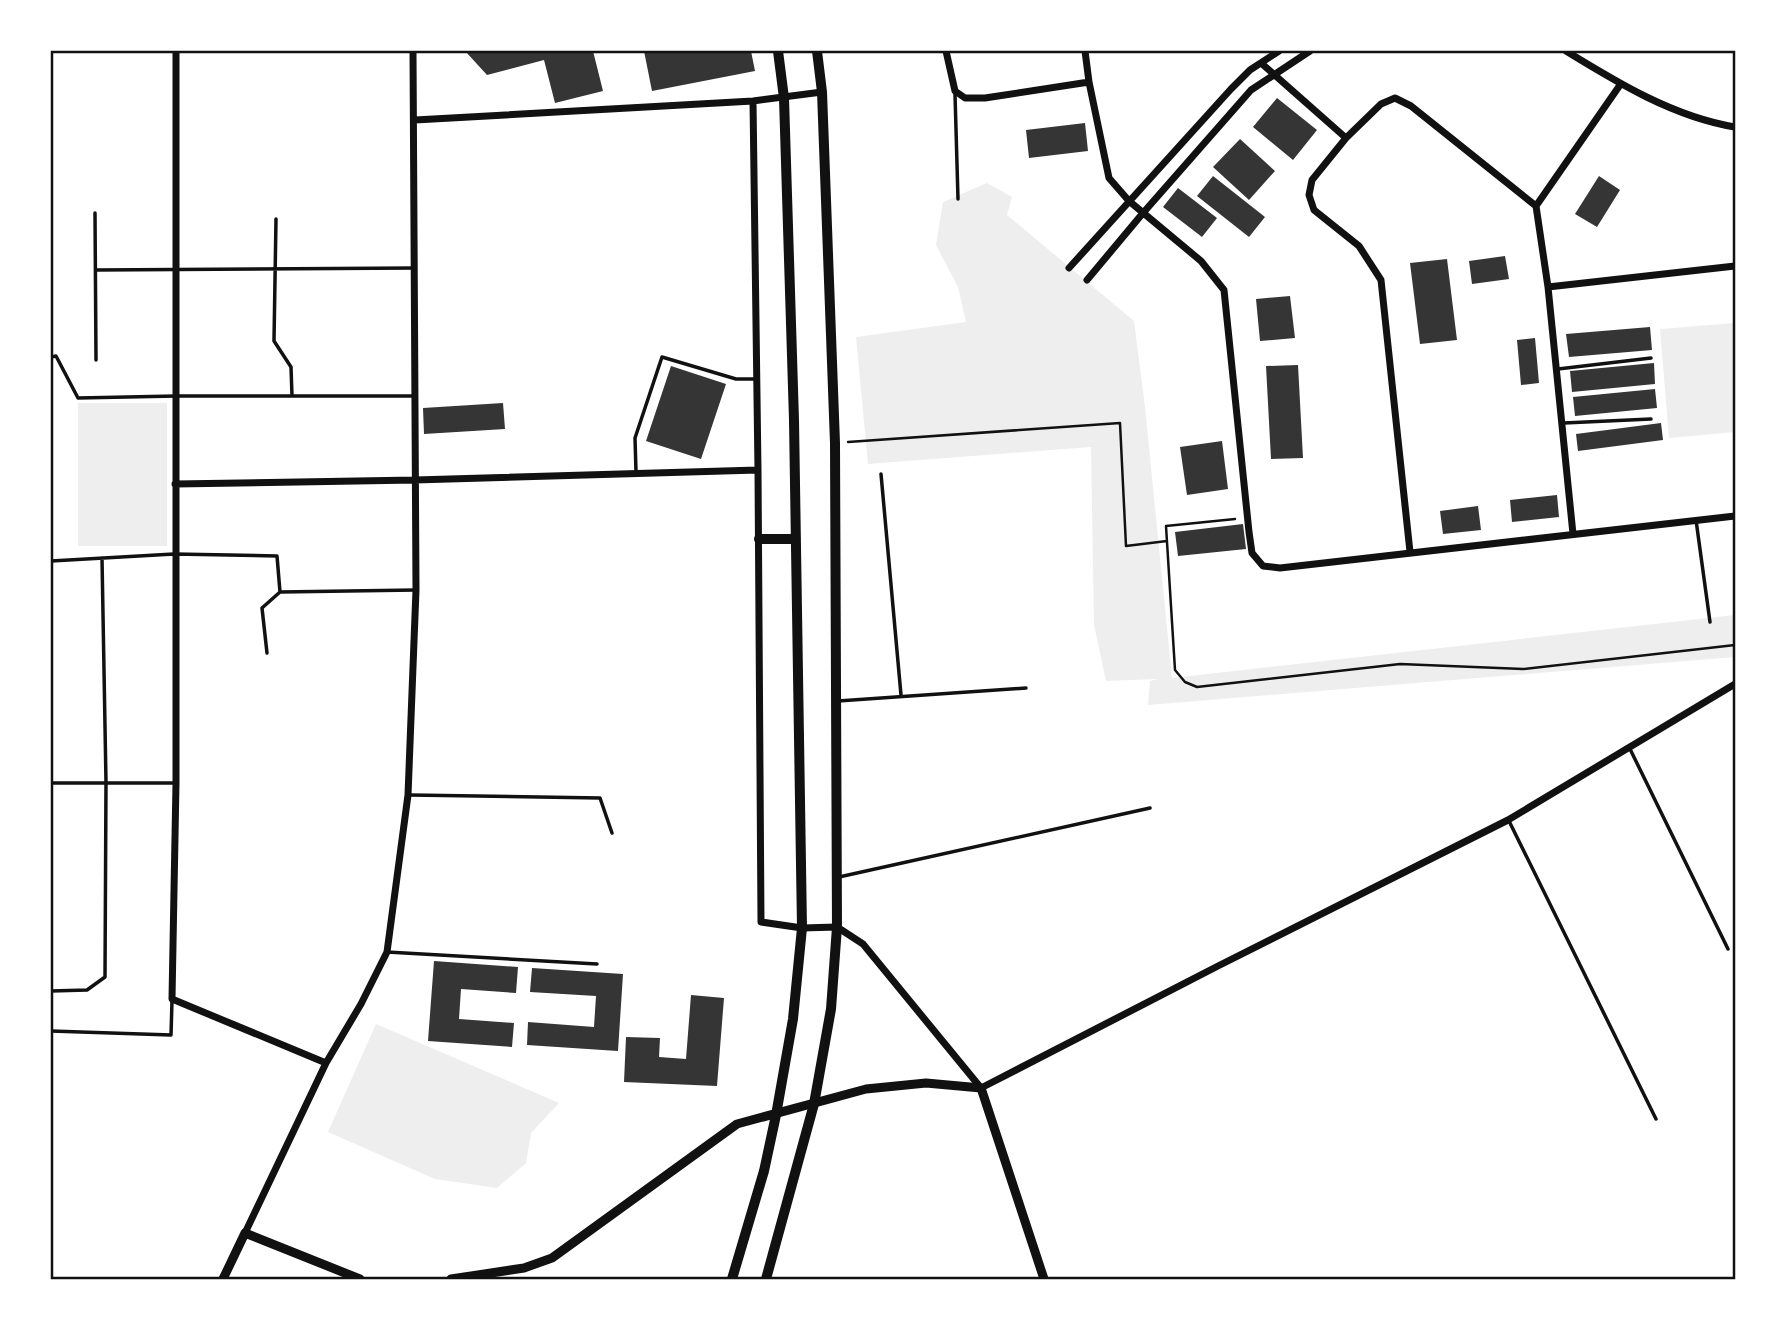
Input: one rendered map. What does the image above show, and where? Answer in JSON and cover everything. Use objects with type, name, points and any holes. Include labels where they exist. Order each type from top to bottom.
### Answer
[{"type":"main road","points":[[732,1279],[764,1171],[776,1115],[793,1019],[802,928],[796,539],[784,97],[778,51]]},
{"type":"main road","points":[[766,1279],[814,1104],[831,1009],[838,927],[835,443],[822,92],[817,51]]},
{"type":"main road","points":[[759,539],[796,539]]},
{"type":"street","points":[[176,51],[176,783],[172,999],[326,1063]]},
{"type":"street","points":[[223,1279],[326,1063],[361,1004],[387,952],[408,795],[416,590],[413,51]]},
{"type":"street","points":[[946,51],[955,91],[965,98],[1089,82]]},
{"type":"street","points":[[1084,51],[1109,178],[1129,201],[1201,261],[1224,290],[1252,553],[1263,566],[1280,568],[1735,516]]},
{"type":"street","points":[[1069,268],[1203,118],[1250,71],[1279,51]]},
{"type":"street","points":[[1087,281],[1251,90],[1310,51]]},
{"type":"street","points":[[1566,51],[1620,85],[1711,123],[1735,127]]},
{"type":"street","points":[[1261,63],[1346,138]]},
{"type":"street","points":[[1535,206],[1620,85]]},
{"type":"street","points":[[415,120],[753,101],[822,92]]},
{"type":"street","points":[[1410,552],[1381,280],[1359,247],[1314,210],[1309,195],[1312,180],[1346,138],[1381,104],[1395,98],[1411,106],[1535,206],[1548,287],[1573,534]]},
{"type":"street","points":[[753,101],[761,922],[802,928],[838,927],[863,944],[981,1088],[1044,1279]]},
{"type":"street","points":[[1548,287],[1735,266]]},
{"type":"street","points":[[175,484],[758,470]]},
{"type":"street","points":[[451,1279],[524,1268],[552,1258],[737,1124],[866,1089],[926,1083],[981,1088],[1508,820],[1735,684]]},
{"type":"street","points":[[245,1233],[360,1279]]},
{"type":"lane","points":[[955,91],[958,199]]},
{"type":"lane","points":[[95,212],[96,360]]},
{"type":"lane","points":[[276,219],[274,341],[291,367],[292,396]]},
{"type":"lane","points":[[96,270],[415,268]]},
{"type":"lane","points":[[51,357],[56,356],[78,398],[415,396]]},
{"type":"lane","points":[[636,474],[635,438],[662,357],[736,379],[757,379]]},
{"type":"lane","points":[[1556,369],[1651,358]]},
{"type":"lane","points":[[1562,424],[1651,419]]},
{"type":"lane","points":[[881,474],[901,695]]},
{"type":"lane","points":[[1695,520],[1710,622]]},
{"type":"lane","points":[[51,561],[174,554],[278,556],[280,592]]},
{"type":"lane","points":[[51,991],[87,990],[105,977],[106,782],[102,558]]},
{"type":"lane","points":[[267,653],[262,608],[280,592],[416,590]]},
{"type":"lane","points":[[836,701],[1026,688]]},
{"type":"lane","points":[[1630,749],[1728,949]]},
{"type":"lane","points":[[51,783],[176,783]]},
{"type":"lane","points":[[408,795],[600,798],[612,833]]},
{"type":"lane","points":[[837,878],[1150,808]]},
{"type":"lane","points":[[1508,820],[1656,1119]]},
{"type":"lane","points":[[387,952],[597,964]]},
{"type":"lane","points":[[51,1031],[171,1035],[172,999]]},
{"type":"path","points":[[835,443],[1120,423],[1126,546],[1167,541]]},
{"type":"path","points":[[1247,517],[1166,526],[1175,670],[1185,682],[1197,687],[1400,664],[1523,669],[1735,645]]},
{"type":"shaded area","points":[[987,183],[1012,197],[1007,215],[1134,321],[1172,678],[1735,615],[1735,657],[1148,705],[1150,681],[1158,679],[1106,681],[1094,625],[1091,447],[868,464],[856,337],[966,322],[958,287],[936,245],[943,202]]},
{"type":"shaded area","points":[[1735,323],[1735,432],[1669,438],[1660,329]]},
{"type":"shaded area","points":[[78,403],[167,403],[167,546],[78,546]]},
{"type":"shaded area","points":[[376,1024],[559,1103],[531,1133],[526,1163],[497,1188],[435,1179],[328,1132]]},
{"type":"building","points":[[593,51],[603,91],[555,103],[544,60],[487,75],[466,52]]},
{"type":"building","points":[[644,51],[751,51],[755,71],[652,91]]},
{"type":"building","points":[[1277,98],[1317,130],[1293,160],[1253,127]]},
{"type":"building","points":[[1085,123],[1088,151],[1029,158],[1026,130]]},
{"type":"building","points":[[1240,139],[1275,171],[1249,200],[1213,167]]},
{"type":"building","points":[[1213,176],[1265,217],[1249,237],[1197,196]]},
{"type":"building","points":[[1599,176],[1620,190],[1597,227],[1575,214]]},
{"type":"building","points":[[1178,188],[1217,218],[1202,237],[1163,207]]},
{"type":"building","points":[[1505,256],[1509,279],[1472,284],[1469,261]]},
{"type":"building","points":[[1447,259],[1457,340],[1420,344],[1410,263]]},
{"type":"building","points":[[1290,296],[1295,338],[1260,341],[1256,299]]},
{"type":"building","points":[[1650,327],[1652,350],[1569,357],[1566,334]]},
{"type":"building","points":[[1535,338],[1539,383],[1521,385],[1517,340]]},
{"type":"building","points":[[1654,363],[1655,384],[1572,392],[1570,371]]},
{"type":"building","points":[[1298,365],[1303,458],[1271,459],[1266,366]]},
{"type":"building","points":[[671,366],[726,384],[701,459],[646,441]]},
{"type":"building","points":[[1655,389],[1657,408],[1575,416],[1573,397]]},
{"type":"building","points":[[503,403],[505,429],[424,434],[423,408]]},
{"type":"building","points":[[1661,423],[1663,440],[1578,451],[1576,434]]},
{"type":"building","points":[[1222,441],[1228,489],[1187,495],[1180,447]]},
{"type":"building","points":[[1557,495],[1559,517],[1512,522],[1510,500]]},
{"type":"building","points":[[1478,506],[1481,530],[1443,534],[1440,511]]},
{"type":"building","points":[[1243,524],[1246,549],[1178,556],[1175,532]]},
{"type":"building","points":[[434,961],[518,967],[516,993],[461,989],[459,1019],[514,1023],[512,1047],[428,1041]]},
{"type":"building","points":[[532,968],[623,974],[618,1051],[527,1045],[528,1022],[594,1027],[596,996],[530,992]]},
{"type":"building","points":[[691,995],[724,998],[717,1086],[624,1082],[626,1037],[660,1038],[659,1057],[686,1059]]}]
